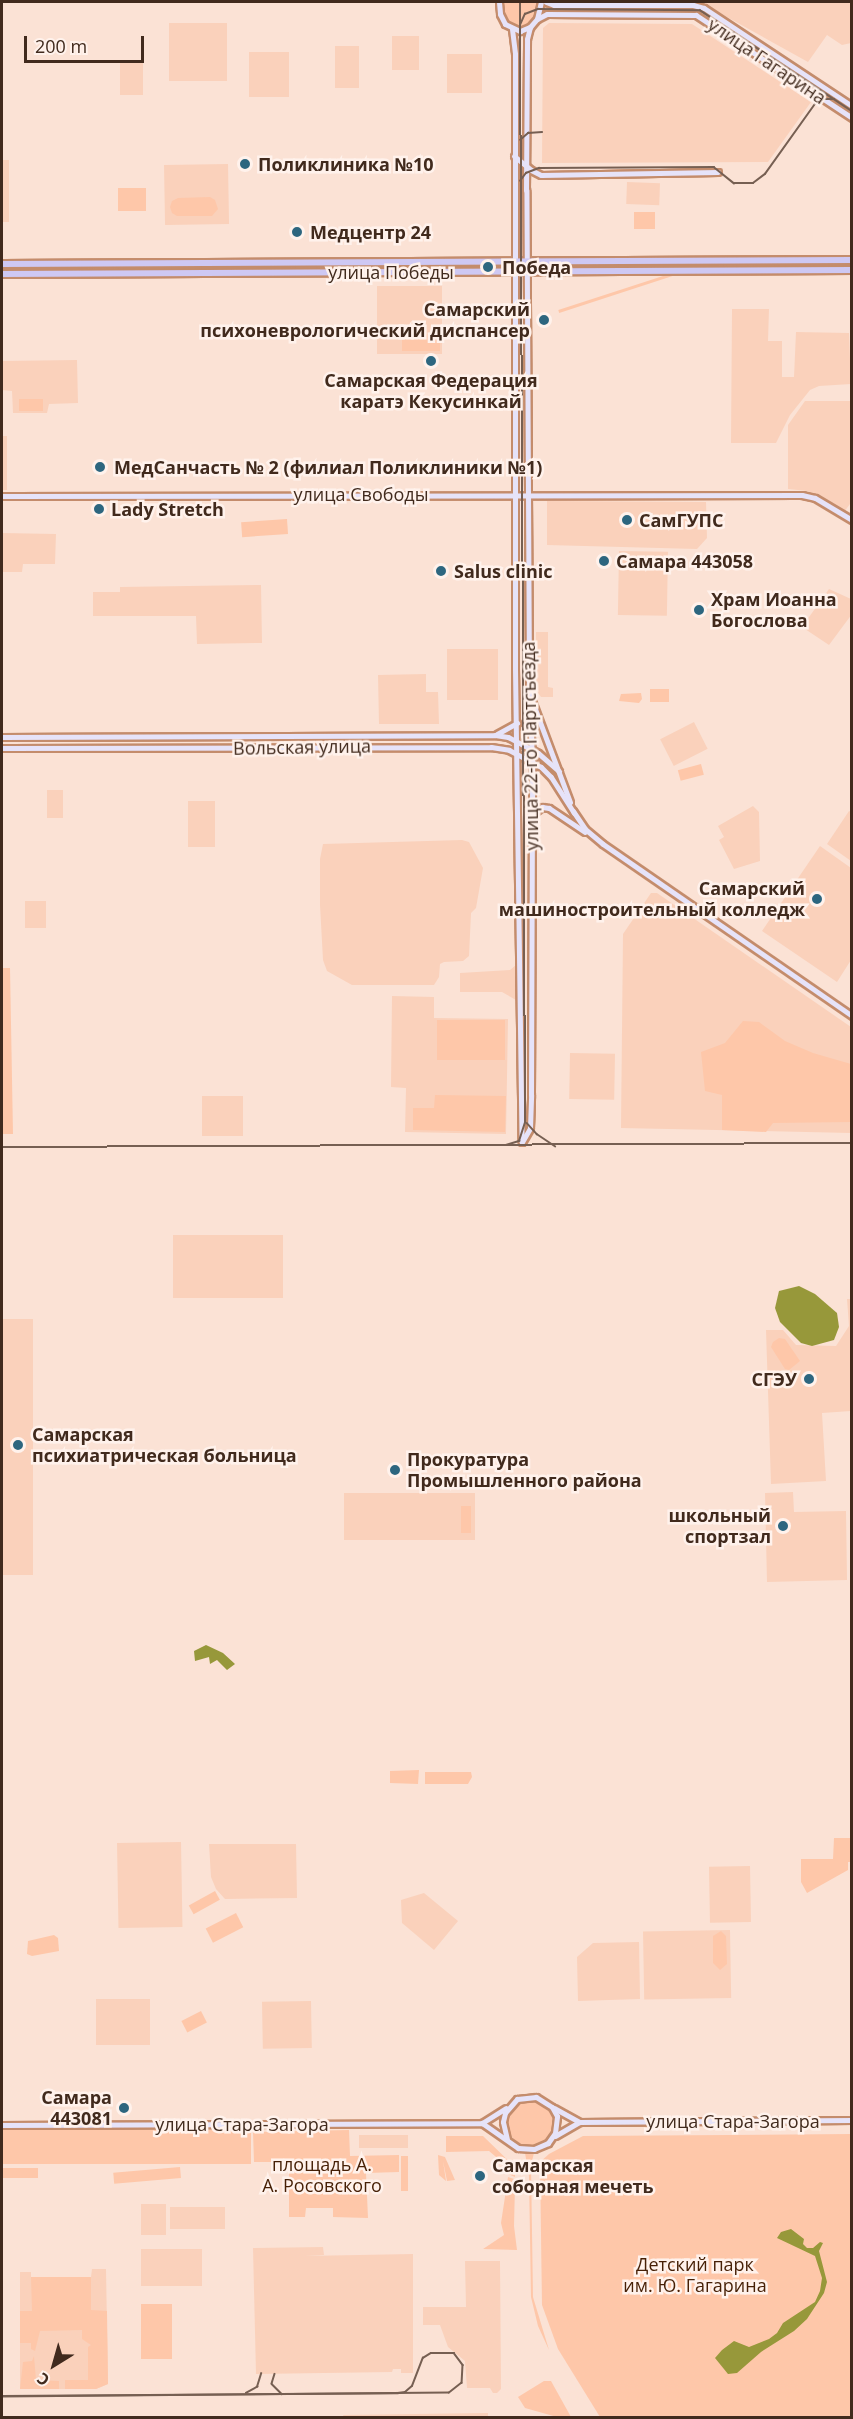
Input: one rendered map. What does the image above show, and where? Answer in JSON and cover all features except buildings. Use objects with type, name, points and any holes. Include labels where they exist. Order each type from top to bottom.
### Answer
[{"type":"main road","points":[[499,2],[501,18],[512,29],[520,31],[530,27],[537,19],[541,2]]},
{"type":"main road","name":"улица Гагарина","points":[[546,2],[554,5],[693,5],[704,8],[852,106]]},
{"type":"main road","name":"улица Гагарина","points":[[537,19],[547,14],[696,15],[852,118]]},
{"type":"main road","name":"улица 22-го Партсъезда","points":[[512,29],[522,1142],[528,1135],[531,1122],[532,750],[526,271],[527,39],[530,27]]},
{"type":"main road","points":[[514,156],[541,175],[718,172]]},
{"type":"main road","name":"улица Победы","points":[[2,264],[852,260]]},
{"type":"main road","points":[[313,262],[313,272]]},
{"type":"main road","points":[[490,262],[495,267],[490,272]]},
{"type":"main road","points":[[553,262],[548,267],[554,271]]},
{"type":"main road","points":[[86,273],[87,264]]},
{"type":"main road","name":"улица Победы","points":[[2,274],[852,270]]},
{"type":"main road","name":"улица Свободы","points":[[2,496],[527,493],[802,495],[824,503],[852,520]]},
{"type":"main road","points":[[530,697],[574,813],[585,829],[603,843]]},
{"type":"main road","points":[[495,735],[517,723]]},
{"type":"main road","name":"Вольская улица","points":[[2,737],[495,735],[518,742],[551,762],[559,771]]},
{"type":"main road","name":"Вольская улица","points":[[2,748],[491,747],[509,750],[532,762],[551,777],[574,813]]},
{"type":"main road","points":[[531,815],[542,807],[549,808],[852,1016]]},
{"type":"main road","points":[[553,2138],[557,2125],[552,2107],[536,2097],[526,2096],[482,2123],[518,2148],[534,2150],[579,2122]]},
{"type":"main road","points":[[507,2139],[503,2122],[510,2105]]},
{"type":"main road","name":"улица Стара-Загора","points":[[552,2107],[579,2122],[852,2120]]},
{"type":"main road","name":"улица Стара-Загора","points":[[2,2125],[482,2123]]},
{"type":"shaded area","points":[[700,2],[851,2],[851,43],[842,45],[827,35],[808,62]]},
{"type":"shaded area","points":[[169,23],[227,23],[227,81],[169,81]]},
{"type":"shaded area","points":[[549,23],[692,24],[811,102],[768,162],[542,163],[543,28]]},
{"type":"shaded area","points":[[392,36],[419,36],[419,70],[392,70]]},
{"type":"shaded area","points":[[335,46],[359,46],[359,88],[335,88]]},
{"type":"shaded area","points":[[249,52],[289,52],[289,97],[249,97]]},
{"type":"shaded area","points":[[447,54],[482,54],[482,93],[447,93]]},
{"type":"shaded area","points":[[120,61],[143,61],[143,95],[120,95]]},
{"type":"shaded area","points":[[2,160],[9,160],[9,222],[2,222]]},
{"type":"shaded area","points":[[228,164],[229,224],[165,225],[164,165]]},
{"type":"shaded area","points":[[627,182],[660,183],[659,205],[626,204]]},
{"type":"shaded area","points":[[377,286],[442,286],[442,354],[377,354]]},
{"type":"shaded area","points":[[732,309],[769,309],[768,341],[782,341],[782,377],[794,377],[796,332],[849,333],[851,384],[819,386],[810,390],[790,415],[776,443],[731,443]]},
{"type":"shaded area","points":[[77,360],[78,403],[49,404],[47,413],[13,413],[12,391],[2,390],[2,361]]},
{"type":"shaded area","points":[[805,401],[850,401],[850,504],[844,512],[808,491],[788,489],[788,425]]},
{"type":"shaded area","points":[[2,436],[7,436],[7,490],[2,490]]},
{"type":"shaded area","name":"СамГУПС","points":[[547,501],[706,502],[707,538],[697,549],[547,545]]},
{"type":"shaded area","points":[[2,533],[56,534],[55,564],[23,564],[22,572],[2,572]]},
{"type":"shaded area","points":[[619,551],[668,552],[667,616],[618,615]]},
{"type":"shaded area","points":[[261,585],[262,643],[197,644],[196,616],[93,616],[93,592],[120,592],[120,587]]},
{"type":"shaded area","points":[[829,589],[851,599],[852,614],[829,645],[802,627]]},
{"type":"shaded area","points":[[536,632],[548,632],[548,687],[553,688],[553,697],[541,697],[536,690]]},
{"type":"shaded area","points":[[447,649],[498,649],[498,700],[447,700]]},
{"type":"shaded area","points":[[426,674],[426,692],[438,692],[439,724],[379,724],[378,675]]},
{"type":"shaded area","points":[[694,722],[708,749],[674,766],[660,739]]},
{"type":"shaded area","points":[[47,790],[63,790],[63,818],[47,818]]},
{"type":"shaded area","points":[[188,801],[215,801],[215,847],[188,847]]},
{"type":"shaded area","points":[[753,806],[759,812],[760,861],[734,869],[719,840],[724,837],[718,826]]},
{"type":"shaded area","points":[[849,811],[851,812],[851,861],[827,844]]},
{"type":"shaded area","points":[[462,840],[469,842],[483,868],[476,908],[471,913],[469,956],[463,961],[440,964],[439,977],[434,985],[352,985],[327,971],[323,960],[320,905],[320,859],[323,844]]},
{"type":"shaded area","name":"Самарский машиностроительный колледж","points":[[820,846],[851,868],[851,960],[837,982],[762,931]]},
{"type":"shaded area","points":[[651,893],[657,893],[851,1027],[851,1133],[621,1128],[623,934]]},
{"type":"shaded area","points":[[25,901],[46,901],[46,928],[25,928]]},
{"type":"shaded area","points":[[516,965],[516,1000],[502,992],[460,992],[460,973],[510,970]]},
{"type":"shaded area","points":[[392,996],[434,997],[434,1018],[508,1019],[506,1134],[405,1132],[406,1088],[391,1087]]},
{"type":"shaded area","points":[[570,1053],[615,1054],[614,1100],[569,1099]]},
{"type":"shaded area","points":[[202,1096],[243,1096],[243,1136],[202,1136]]},
{"type":"shaded area","points":[[173,1235],[283,1235],[283,1298],[173,1298]]},
{"type":"shaded area","points":[[799,1286],[815,1294],[837,1313],[839,1327],[834,1340],[812,1346],[801,1343],[780,1322],[775,1308],[779,1291]]},
{"type":"shaded area","name":"СГЭУ","points":[[847,1299],[851,1299],[851,1411],[822,1413],[826,1481],[771,1484],[766,1330],[783,1330],[796,1345],[836,1346],[849,1326]]},
{"type":"shaded area","name":"Самарская психиатрическая больница","points":[[2,1319],[33,1319],[33,1575],[2,1575]]},
{"type":"shaded area","points":[[793,1492],[794,1512],[846,1511],[847,1580],[767,1582],[765,1493]]},
{"type":"shaded area","points":[[344,1493],[475,1493],[475,1540],[344,1540]]},
{"type":"shaded area","points":[[206,1645],[223,1653],[235,1664],[227,1670],[217,1660],[210,1664],[209,1657],[195,1661],[194,1651]]},
{"type":"shaded area","points":[[181,1842],[182,1927],[118,1928],[117,1843]]},
{"type":"shaded area","points":[[209,1844],[296,1844],[297,1898],[225,1899],[216,1889],[211,1877]]},
{"type":"shaded area","points":[[750,1866],[751,1922],[710,1923],[709,1867]]},
{"type":"shaded area","points":[[424,1893],[458,1921],[434,1950],[402,1923],[401,1900]]},
{"type":"shaded area","points":[[730,1930],[731,1998],[644,2000],[643,1932]]},
{"type":"shaded area","points":[[639,1942],[640,1999],[578,2001],[577,1957],[593,1943]]},
{"type":"shaded area","points":[[96,1999],[150,1999],[150,2045],[96,2045]]},
{"type":"shaded area","points":[[311,2001],[312,2048],[263,2049],[262,2002]]},
{"type":"shaded area","points":[[359,2135],[408,2135],[408,2148],[359,2148]]},
{"type":"shaded area","points":[[141,2204],[166,2204],[166,2235],[141,2235]]},
{"type":"shaded area","points":[[170,2207],[225,2207],[225,2229],[170,2229]]},
{"type":"shaded area","points":[[791,2229],[804,2239],[803,2244],[807,2248],[813,2248],[820,2242],[823,2243],[819,2251],[827,2282],[824,2293],[807,2319],[794,2331],[761,2352],[737,2373],[728,2374],[715,2358],[722,2350],[734,2341],[749,2347],[769,2339],[777,2333],[783,2323],[815,2302],[820,2291],[822,2278],[815,2256],[777,2238],[781,2232]]},
{"type":"shaded area","points":[[323,2247],[324,2255],[305,2256],[413,2254],[413,2373],[401,2373],[401,2369],[393,2369],[392,2372],[256,2374],[253,2248]]},
{"type":"shaded area","points":[[141,2249],[202,2249],[202,2286],[141,2286]]},
{"type":"shaded area","points":[[465,2261],[500,2261],[501,2389],[497,2393],[493,2393],[490,2388],[467,2388],[465,2361],[448,2347],[440,2325],[423,2325],[423,2307],[466,2307]]},
{"type":"shaded area","points":[[92,2269],[106,2269],[108,2384],[96,2389],[20,2389],[20,2272],[31,2272],[31,2277],[91,2277]]},
{"type":"shaded area","points":[[488,2413],[488,2418],[344,2417],[343,2415]]},
{"type":"green space","points":[[501,2],[537,2],[537,10],[529,25],[517,27],[509,24],[504,17]]},
{"type":"green space","points":[[118,188],[146,188],[146,211],[118,211]]},
{"type":"green space","points":[[210,197],[215,200],[218,209],[212,216],[177,216],[172,213],[170,207],[172,201],[178,198]]},
{"type":"green space","points":[[634,212],[655,212],[655,229],[634,229]]},
{"type":"green space","points":[[700,264],[701,267],[559,313],[558,310]]},
{"type":"green space","points":[[490,266],[490,268],[320,267]]},
{"type":"green space","points":[[402,334],[440,334],[440,351],[402,351]]},
{"type":"green space","points":[[19,399],[43,399],[43,411],[19,411]]},
{"type":"green space","points":[[287,519],[288,534],[242,537],[241,522]]},
{"type":"green space","points":[[650,689],[669,689],[669,702],[650,702]]},
{"type":"green space","points":[[641,693],[642,699],[639,703],[619,701],[621,694]]},
{"type":"green space","points":[[701,764],[704,775],[681,781],[678,770]]},
{"type":"green space","points":[[2,968],[10,968],[13,1134],[2,1134]]},
{"type":"green space","points":[[437,1020],[505,1020],[505,1060],[437,1060]]},
{"type":"green space","points":[[743,1021],[759,1022],[785,1041],[813,1053],[851,1064],[851,1122],[773,1123],[766,1132],[722,1130],[722,1095],[705,1091],[701,1052],[725,1043]]},
{"type":"green space","points":[[435,1095],[506,1096],[505,1132],[413,1130],[413,1108],[434,1108]]},
{"type":"green space","points":[[779,1338],[785,1339],[800,1361],[789,1370],[785,1369],[771,1347],[773,1342]]},
{"type":"green space","points":[[461,1506],[471,1506],[471,1533],[461,1533]]},
{"type":"green space","points":[[419,1770],[418,1784],[390,1783],[390,1771]]},
{"type":"green space","points":[[425,1772],[471,1772],[472,1777],[468,1784],[425,1784]]},
{"type":"green space","points":[[834,1838],[851,1838],[851,1862],[848,1862],[848,1870],[807,1893],[801,1882],[801,1859],[833,1859]]},
{"type":"green space","points":[[215,1891],[220,1900],[194,1914],[189,1906]]},
{"type":"green space","points":[[236,1913],[243,1927],[213,1943],[206,1928]]},
{"type":"green space","points":[[721,1931],[726,1936],[727,1964],[720,1970],[713,1963],[713,1936]]},
{"type":"green space","points":[[54,1935],[58,1938],[59,1951],[32,1956],[27,1954],[28,1941]]},
{"type":"green space","points":[[201,2011],[207,2023],[187,2033],[181,2021]]},
{"type":"green space","points":[[530,2100],[546,2107],[553,2123],[546,2139],[530,2146],[514,2139],[507,2123],[514,2107]]},
{"type":"green space","points":[[2,2130],[251,2130],[251,2164],[2,2164]]},
{"type":"green space","name":"площадь А. А. Росовского","points":[[349,2130],[350,2156],[399,2155],[399,2172],[366,2173],[368,2218],[333,2217],[333,2208],[306,2208],[305,2217],[289,2217],[289,2162],[254,2162],[253,2132]]},
{"type":"green space","name":"Детский парк им. Ю. Гагарина","points":[[851,2134],[851,2417],[600,2417],[558,2349],[542,2305],[540,2162],[549,2154],[583,2136]]},
{"type":"green space","points":[[446,2136],[483,2136],[515,2167],[515,2177],[508,2174],[508,2167],[489,2151],[446,2152]]},
{"type":"green space","points":[[525,2153],[534,2153],[531,2165],[533,2297],[549,2350],[538,2326],[531,2297],[529,2176]]},
{"type":"green space","points":[[438,2155],[445,2157],[455,2180],[447,2181],[443,2161],[446,2181],[439,2175]]},
{"type":"green space","points":[[401,2156],[408,2156],[408,2191],[401,2191]]},
{"type":"green space","points":[[180,2167],[181,2178],[114,2184],[113,2173]]},
{"type":"green space","points":[[2,2168],[38,2168],[38,2178],[2,2178]]},
{"type":"green space","points":[[508,2177],[514,2179],[515,2185],[514,2226],[517,2250],[483,2249],[504,2235],[501,2223]]},
{"type":"green space","points":[[31,2277],[91,2277],[91,2310],[107,2311],[108,2384],[96,2389],[65,2389],[65,2380],[88,2380],[88,2347],[91,2345],[82,2339],[82,2330],[40,2331],[35,2351],[31,2349],[31,2343],[20,2343],[20,2311],[32,2311]]},
{"type":"green space","points":[[141,2304],[172,2304],[172,2359],[141,2359]]},
{"type":"green space","points":[[34,2356],[36,2380],[59,2381],[59,2389],[20,2389],[23,2362],[32,2361]]},
{"type":"green space","points":[[544,2381],[551,2381],[571,2417],[557,2417],[525,2408],[518,2397]]},
{"type":"tram line","points":[[506,1145],[519,1141],[525,1123],[520,2]]},
{"type":"tram line","points":[[520,25],[525,14],[538,9],[700,10],[852,111]]},
{"type":"tram line","points":[[520,181],[526,173],[539,168],[714,167],[734,183],[753,183],[765,174],[815,104],[820,99],[834,99]]},
{"type":"tram line","points":[[520,140],[528,133],[542,132]]},
{"type":"tram line","points":[[527,1123],[537,1134],[555,1146]]},
{"type":"tram line","points":[[2,1147],[852,1143]]},
{"type":"tram line","points":[[2,2396],[398,2393],[405,2392],[412,2386],[423,2358],[431,2353],[454,2353],[463,2365],[462,2383],[449,2393],[2,2397]]},
{"type":"tram line","points":[[246,2393],[257,2387],[261,2374]]},
{"type":"tram line","points":[[275,2374],[272,2384],[282,2394]]},
{"type":"place","name":"Поликлиника №10","points":[[245,164]]},
{"type":"place","name":"Медцентр 24","points":[[297,232]]},
{"type":"place","name":"Победа","points":[[488,267]]},
{"type":"place","name":"Самарский психоневрологический диспансер","points":[[544,320]]},
{"type":"place","name":"Самарская Федерация каратэ Кекусинкай","points":[[431,361]]},
{"type":"place","name":"МедСанчасть № 2 (филиал Поликлиники №1)","points":[[100,467]]},
{"type":"place","name":"Lady Stretch","points":[[99,509]]},
{"type":"place","name":"СамГУПС","points":[[627,520]]},
{"type":"place","name":"Самара 443058","points":[[604,561]]},
{"type":"place","name":"Salus clinic","points":[[441,571]]},
{"type":"place","name":"Храм Иоанна Богослова","points":[[699,610]]},
{"type":"place","name":"Самарский машиностроительный колледж","points":[[817,899]]},
{"type":"place","name":"СГЭУ","points":[[809,1379]]},
{"type":"place","name":"Самарская психиатрическая больница","points":[[18,1445]]},
{"type":"place","name":"Прокуратура Промышленного района","points":[[395,1470]]},
{"type":"place","name":"школьный спортзал","points":[[783,1526]]},
{"type":"place","name":"Самара 443081","points":[[124,2108]]},
{"type":"place","name":"Самарская соборная мечеть","points":[[480,2176]]}]
